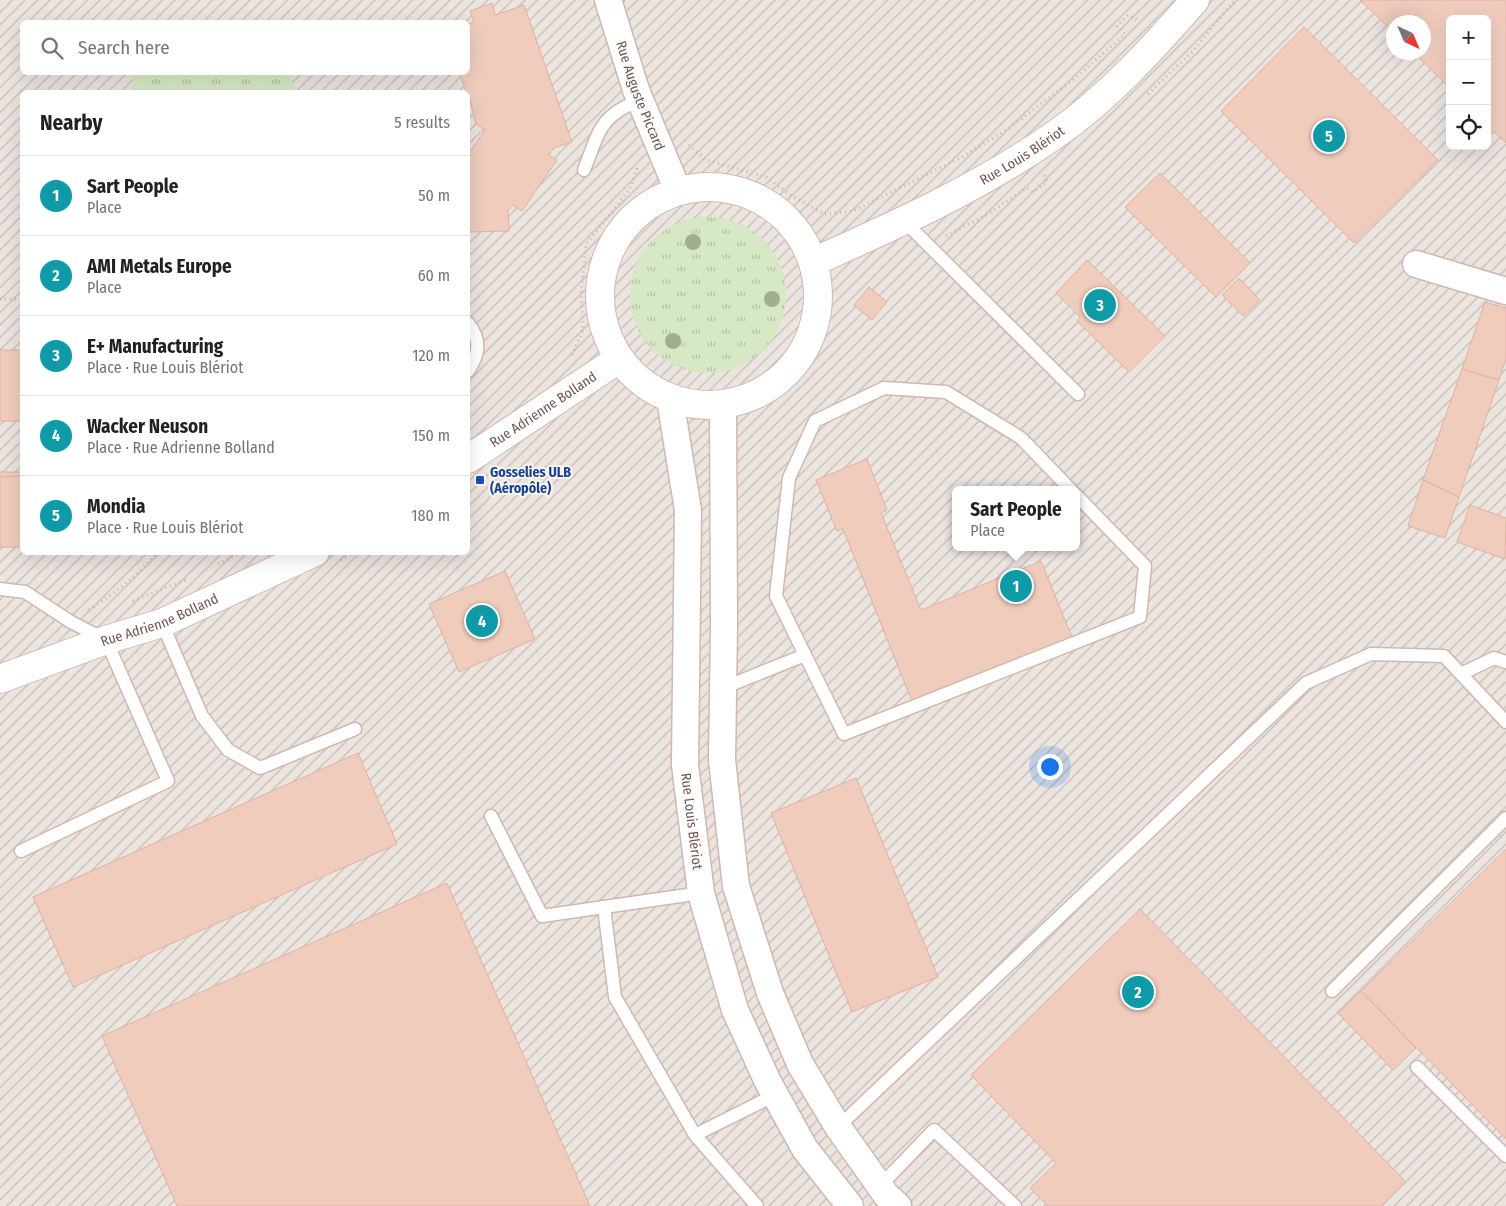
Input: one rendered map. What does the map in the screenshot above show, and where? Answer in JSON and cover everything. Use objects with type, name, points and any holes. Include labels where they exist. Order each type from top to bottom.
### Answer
[{"type":"street","name":"Rue Auguste Piccard","points":[[608,0],[640,100],[678,191]]},
{"type":"street","name":"Rue Louis Blériot","points":[[813,262],[904,221],[991,175],[1057,134],[1110,89],[1159,41],[1195,0]]},
{"type":"street","points":[[708,186],[744,192],[763,200],[781,213],[796,230],[813,262],[818,294],[815,325],[802,354],[781,379],[754,396],[723,405],[696,405],[670,399],[642,383],[619,359],[604,328],[599,294],[606,260],[622,230],[647,205],[678,191],[708,186]]},
{"type":"street","points":[[1416,264],[1506,291]]},
{"type":"street","name":"Rue Adrienne Bolland","points":[[470,458],[619,359]]},
{"type":"street","name":"Rue Louis Blériot","points":[[670,399],[688,510],[685,765],[701,893],[735,1010],[775,1095],[805,1149],[850,1206]]},
{"type":"street","points":[[723,405],[722,760],[736,886],[770,993],[800,1064],[838,1127],[880,1186],[898,1206]]},
{"type":"street","name":"Rue Adrienne Bolland","points":[[0,679],[106,640],[162,623],[305,555]]},
{"type":"lane","points":[[584,170],[602,126],[619,108],[640,100]]},
{"type":"lane","points":[[904,221],[1078,394]]},
{"type":"lane","points":[[470,327],[479,345],[476,359],[470,368]]},
{"type":"lane","points":[[1067,486],[1021,438],[946,392],[884,388],[815,421],[788,478],[776,596],[844,734],[1140,617],[1145,566],[1080,499]]},
{"type":"lane","points":[[0,588],[25,592],[71,622],[106,640],[168,781],[21,851]]},
{"type":"lane","points":[[162,623],[202,716],[228,750],[260,768],[355,729]]},
{"type":"lane","points":[[838,1127],[1306,683],[1371,654],[1444,656],[1506,722]]},
{"type":"lane","points":[[723,688],[805,655]]},
{"type":"lane","points":[[1461,674],[1494,658],[1506,662]]},
{"type":"lane","points":[[491,816],[542,916],[701,893]]},
{"type":"lane","points":[[1332,991],[1506,818]]},
{"type":"lane","points":[[604,907],[615,997],[695,1135],[757,1206]]},
{"type":"lane","points":[[1417,1067],[1506,1156]]},
{"type":"lane","points":[[695,1135],[775,1095]]},
{"type":"lane","points":[[880,1186],[934,1130],[1015,1206]]},
{"type":"path","points":[[685,142],[706,160],[766,176],[792,196],[824,214],[853,211],[960,158],[1009,128],[1072,81],[1126,34],[1117,26],[1128,15],[1138,22],[1145,15]]},
{"type":"path","points":[[470,138],[476,142]]},
{"type":"path","points":[[567,360],[574,354],[583,330],[582,292],[586,244],[630,188],[638,165],[636,157]]},
{"type":"path","points":[[0,299],[20,299]]},
{"type":"path","points":[[71,622],[114,594],[146,566],[155,555]]},
{"type":"path","points":[[213,567],[236,555]]},
{"type":"path","points":[[129,602],[196,576]]},
{"type":"path","points":[[71,622],[96,614]]},
{"type":"shaded area","points":[[0,0],[1506,0],[1506,1206],[0,1206]]},
{"type":"green space","points":[[132,75],[290,75],[294,90],[133,90]]},
{"type":"green space","points":[[708,217],[738,223],[751,230],[763,240],[773,252],[780,265],[786,295],[780,325],[773,338],[763,350],[751,360],[738,367],[708,373],[678,367],[665,360],[653,350],[643,338],[636,325],[630,295],[636,265],[643,252],[653,240],[665,230],[678,223]]},
{"type":"building","points":[[1360,0],[1506,0],[1506,143],[1491,129],[1491,15],[1446,15],[1446,84],[1421,60],[1431,60],[1431,15],[1386,15],[1386,25]]},
{"type":"building","points":[[492,3],[495,15],[524,5],[572,142],[554,148],[549,155],[557,160],[522,211],[513,205],[508,211],[509,231],[470,232],[470,151],[485,130],[476,124],[470,100],[470,90],[465,90],[460,75],[470,75],[470,23],[474,22],[470,11]]},
{"type":"building","points":[[1304,27],[1438,160],[1354,243],[1221,111]]},
{"type":"building","points":[[1160,173],[1250,263],[1216,297],[1125,207]]},
{"type":"building","points":[[1087,260],[1165,336],[1129,372],[1077,321],[1080,317],[1056,293]]},
{"type":"building","points":[[1239,278],[1260,300],[1243,316],[1222,295]]},
{"type":"building","points":[[869,287],[887,302],[872,320],[854,305]]},
{"type":"building","points":[[1485,302],[1506,308],[1506,359],[1499,380],[1462,369]]},
{"type":"building","points":[[0,350],[20,350],[20,421],[0,421]]},
{"type":"building","points":[[1462,369],[1499,380],[1459,497],[1423,480]]},
{"type":"building","points":[[867,459],[887,510],[881,513],[921,610],[1041,561],[1073,640],[913,704],[843,529],[837,531],[816,480]]},
{"type":"building","points":[[0,472],[20,472],[20,476],[0,477]]},
{"type":"building","points":[[20,476],[20,547],[0,547],[0,477]]},
{"type":"building","points":[[1423,480],[1459,497],[1445,538],[1408,526]]},
{"type":"building","points":[[1470,505],[1506,518],[1505,559],[1457,542]]},
{"type":"building","points":[[505,571],[535,639],[459,672],[429,604]]},
{"type":"building","points":[[358,753],[397,844],[73,987],[33,897]]},
{"type":"building","points":[[856,778],[938,977],[852,1012],[771,813]]},
{"type":"building","points":[[1506,849],[1506,1139],[1361,991]]},
{"type":"building","points":[[447,883],[590,1206],[177,1206],[102,1036]]},
{"type":"building","points":[[1140,909],[1406,1182],[1381,1206],[1048,1206],[1030,1188],[1056,1163],[971,1075]]},
{"type":"building","points":[[1361,991],[1416,1048],[1393,1070],[1338,1013]]},
{"type":"place","name":"Mondia","points":[[1329,136]]},
{"type":"place","name":"E+ Manufacturing","points":[[1100,305]]},
{"type":"place","name":"Gosselies ULB (Aéropôle)","points":[[480,480]]},
{"type":"place","name":"Sart People","points":[[1016,586]]},
{"type":"place","name":"Wacker Neuson","points":[[482,621]]},
{"type":"place","name":"AMI Metals Europe","points":[[1138,992]]}]
